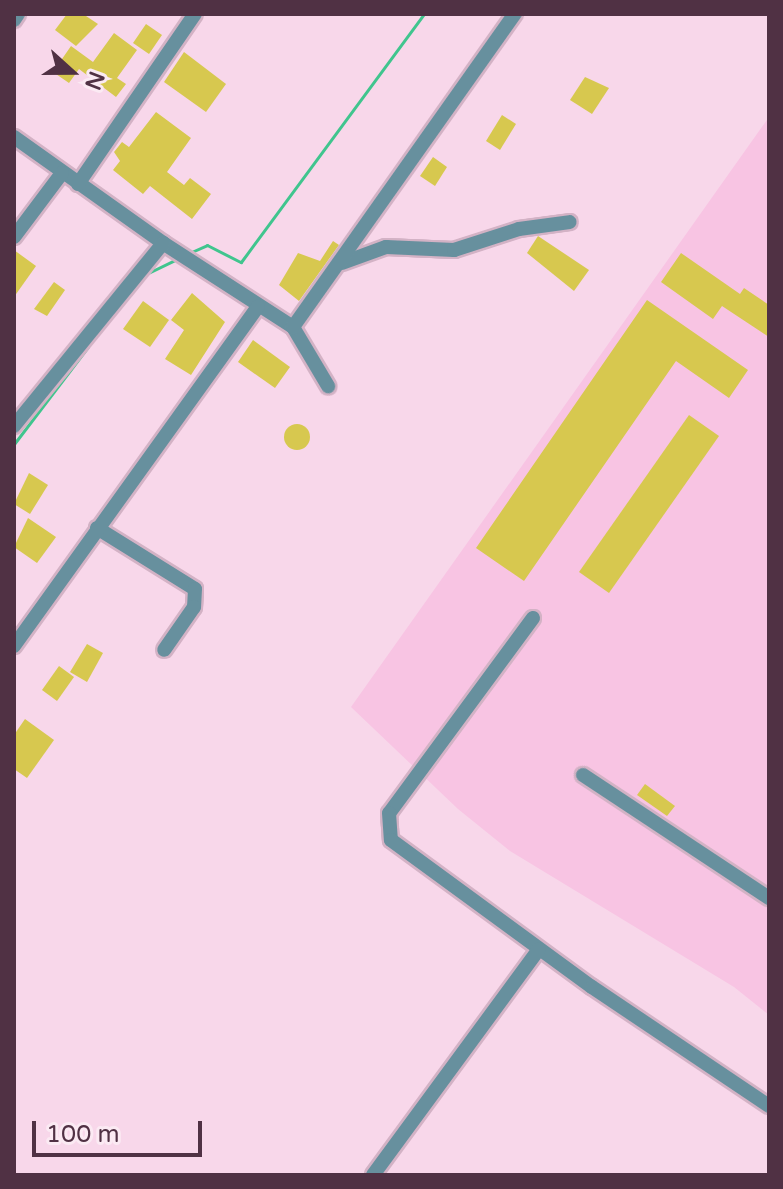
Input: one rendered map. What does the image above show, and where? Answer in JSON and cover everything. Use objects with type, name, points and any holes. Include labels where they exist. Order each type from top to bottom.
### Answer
[{"type":"street","points":[[14,20],[18,14]]},
{"type":"street","points":[[78,184],[195,14]]},
{"type":"street","points":[[293,327],[342,263],[515,14]]},
{"type":"street","points":[[14,137],[163,243],[293,327],[328,386]]},
{"type":"street","points":[[14,237],[62,173]]},
{"type":"street","points":[[342,263],[386,247],[454,250],[519,229],[570,222]]},
{"type":"street","points":[[14,426],[163,243]]},
{"type":"street","points":[[14,646],[258,306]]},
{"type":"street","points":[[97,528],[195,589],[194,607],[164,650]]},
{"type":"street","points":[[533,618],[389,813],[387,831],[419,864],[769,1106]]},
{"type":"street","points":[[583,775],[769,898]]},
{"type":"street","points":[[373,1175],[539,949]]},
{"type":"shaded area","points":[[769,117],[769,1015],[734,987],[510,851],[458,809],[351,707]]},
{"type":"building","points":[[67,14],[83,14],[98,24],[76,46],[55,30]]},
{"type":"building","points":[[146,24],[162,35],[149,54],[133,43]]},
{"type":"building","points":[[114,33],[137,50],[117,78],[126,84],[116,97],[79,69],[69,83],[53,72],[71,46],[93,62]]},
{"type":"building","points":[[184,52],[226,84],[206,112],[164,82]]},
{"type":"building","points":[[585,77],[609,88],[592,114],[570,100]]},
{"type":"building","points":[[156,112],[191,138],[167,172],[184,185],[190,178],[211,194],[192,219],[150,186],[143,194],[113,170],[120,161],[114,152],[122,142],[129,147]]},
{"type":"building","points":[[502,115],[516,124],[500,150],[486,141]]},
{"type":"building","points":[[433,157],[447,167],[435,186],[420,176]]},
{"type":"building","points":[[538,236],[589,270],[574,291],[527,253]]},
{"type":"building","points":[[333,241],[339,245],[299,301],[279,285],[298,253],[320,261]]},
{"type":"building","points":[[14,250],[36,266],[14,297]]},
{"type":"building","points":[[681,253],[740,294],[744,288],[769,305],[769,337],[722,306],[713,319],[661,282]]},
{"type":"building","points":[[54,282],[65,290],[47,316],[34,309]]},
{"type":"building","points":[[192,293],[225,322],[191,375],[165,359],[184,330],[171,320]]},
{"type":"building","points":[[647,300],[748,370],[729,398],[676,361],[524,581],[476,548]]},
{"type":"building","points":[[143,301],[169,320],[150,347],[123,329]]},
{"type":"building","points":[[253,340],[290,367],[275,388],[238,362]]},
{"type":"building","points":[[689,415],[719,436],[609,593],[579,572]]},
{"type":"building","points":[[297,424],[306,428],[310,437],[306,446],[297,450],[288,446],[284,437],[288,428]]},
{"type":"building","points":[[29,473],[48,485],[30,514],[14,504]]},
{"type":"building","points":[[28,518],[56,537],[37,563],[14,547]]},
{"type":"building","points":[[87,644],[103,653],[87,682],[70,672]]},
{"type":"building","points":[[59,666],[74,677],[57,701],[42,690]]},
{"type":"building","points":[[25,719],[54,740],[27,778],[14,769],[14,735]]},
{"type":"building","points":[[645,784],[675,806],[667,816],[637,795]]},
{"type":"waterway","points":[[187,254],[207,245],[241,262],[424,14]]},
{"type":"waterway","points":[[144,275],[177,259]]},
{"type":"waterway","points":[[14,444],[88,347]]}]
